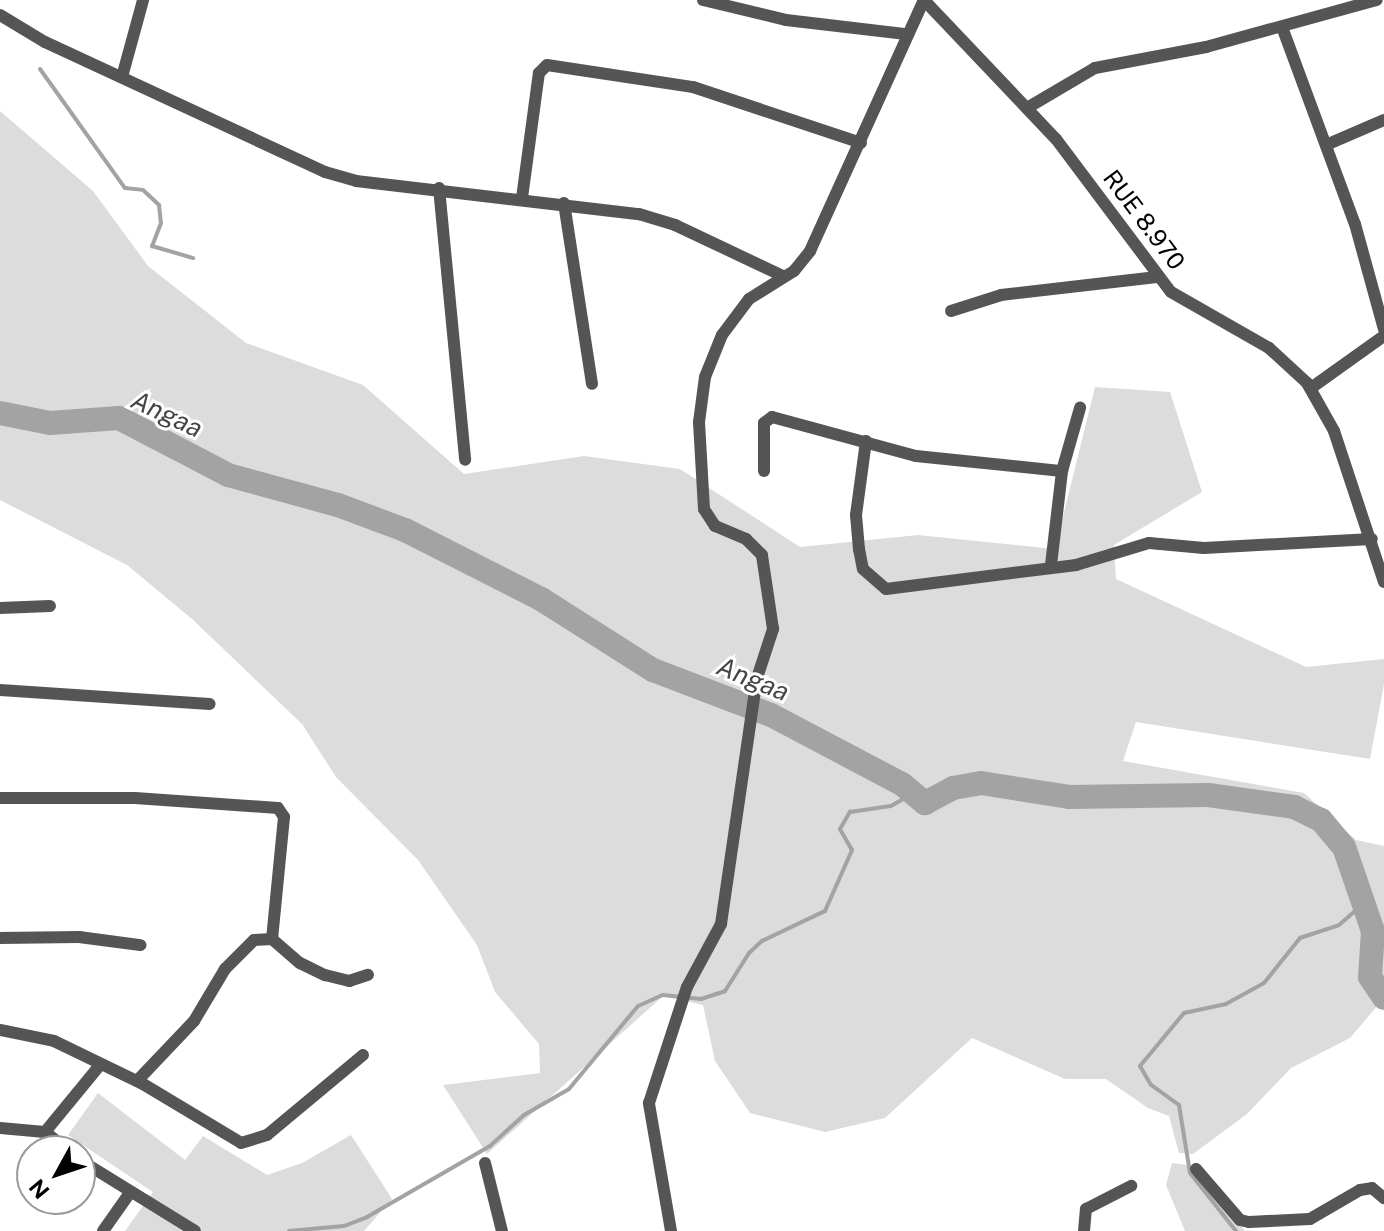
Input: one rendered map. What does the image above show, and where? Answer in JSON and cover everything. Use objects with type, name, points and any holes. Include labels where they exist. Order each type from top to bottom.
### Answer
[{"type":"street","points":[[122,77],[143,0]]},
{"type":"street","points":[[703,0],[786,20],[906,34]]},
{"type":"street","points":[[671,1231],[648,1114],[678,1014],[721,924],[757,678],[773,629],[762,555],[746,539],[715,526],[704,509],[702,391],[722,335],[757,291],[783,276],[810,251],[924,0]]},
{"type":"street","name":"RUE 8.970","points":[[924,0],[1070,155],[1157,277],[1182,300],[1269,348],[1311,388],[1330,422],[1384,582]]},
{"type":"street","points":[[1027,108],[1095,68],[1282,27],[1377,0]]},
{"type":"street","points":[[0,15],[122,77],[325,172],[356,181],[564,203],[675,225],[783,276]]},
{"type":"street","points":[[1282,27],[1360,239],[1384,329]]},
{"type":"street","points":[[522,198],[539,73],[547,65],[734,97],[861,143]]},
{"type":"street","points":[[1326,145],[1384,120]]},
{"type":"street","points":[[439,188],[465,460]]},
{"type":"street","points":[[564,203],[592,384]]},
{"type":"street","points":[[951,311],[1001,295],[1157,277]]},
{"type":"street","points":[[1311,388],[1384,336]]},
{"type":"street","points":[[1051,565],[1062,471],[1080,408]]},
{"type":"street","points":[[764,471],[764,423],[772,417],[916,456],[1062,471]]},
{"type":"street","points":[[866,441],[856,515],[863,569],[873,582],[886,589],[920,587],[1051,565],[1076,565],[1149,543],[1204,548],[1372,539]]},
{"type":"street","points":[[0,608],[50,606]]},
{"type":"street","points":[[0,690],[210,704]]},
{"type":"street","points":[[0,798],[135,798],[278,808],[284,817],[272,939]]},
{"type":"street","points":[[0,938],[79,937],[140,945]]},
{"type":"street","points":[[137,1081],[194,1021],[232,960],[254,940],[272,939],[300,963],[325,975],[349,981],[368,975]]},
{"type":"street","points":[[0,1030],[32,1033],[137,1081],[231,1139],[250,1143],[363,1055]]},
{"type":"street","points":[[45,1132],[100,1065]]},
{"type":"street","points":[[0,1128],[45,1132],[49,1135]]},
{"type":"street","points":[[485,1163],[502,1231]]},
{"type":"street","points":[[1196,1169],[1240,1220],[1249,1222],[1310,1219],[1360,1190],[1372,1188],[1384,1198]]},
{"type":"street","points":[[96,1171],[129,1194],[195,1231]]},
{"type":"street","points":[[1084,1231],[1086,1209],[1131,1186]]},
{"type":"street","points":[[103,1231],[129,1194]]},
{"type":"shaded area","points":[[0,111],[93,191],[148,266],[246,343],[363,385],[464,474],[584,456],[680,469],[800,547],[918,535],[1055,549],[1095,387],[1170,392],[1202,492],[1114,545],[1116,579],[1306,667],[1384,659],[1384,684],[1370,759],[1136,722],[1123,761],[1304,793],[1356,840],[1384,846],[1384,998],[1350,1038],[1291,1068],[1247,1114],[1193,1154],[1179,1153],[1169,1116],[1148,1108],[1106,1079],[1065,1079],[972,1038],[885,1118],[825,1132],[750,1113],[715,1061],[703,1005],[663,996],[487,1154],[443,1085],[540,1073],[539,1044],[495,992],[477,945],[418,860],[336,777],[302,724],[192,619],[127,565],[0,500]]},
{"type":"shaded area","points":[[98,1093],[185,1160],[203,1136],[267,1175],[302,1163],[351,1135],[392,1199],[364,1231],[125,1231],[153,1192],[96,1154],[96,1135],[68,1135]]},
{"type":"shaded area","points":[[1172,1163],[1187,1165],[1212,1187],[1245,1231],[1185,1231],[1166,1185]]},
{"type":"waterway","points":[[40,69],[125,188],[143,190],[159,205],[161,223],[152,246],[193,258]]},
{"type":"waterway","name":"Angaa","points":[[0,413],[50,423],[119,418],[228,475],[338,505],[405,530],[541,599],[653,670],[771,715],[902,784],[925,803],[953,788],[981,783],[1069,797],[1208,795],[1294,807],[1321,820],[1344,847],[1373,931],[1370,977],[1384,998]]},
{"type":"waterway","points":[[289,1231],[344,1226],[367,1217],[490,1146],[524,1115],[569,1089],[638,1006],[663,995],[701,999],[725,991],[749,953],[762,941],[825,911],[852,850],[840,829],[850,812],[891,806],[912,794]]},
{"type":"waterway","points":[[1236,1231],[1190,1173],[1179,1105],[1151,1085],[1140,1066],[1184,1013],[1226,1004],[1264,983],[1300,938],[1339,925],[1364,903]]}]
